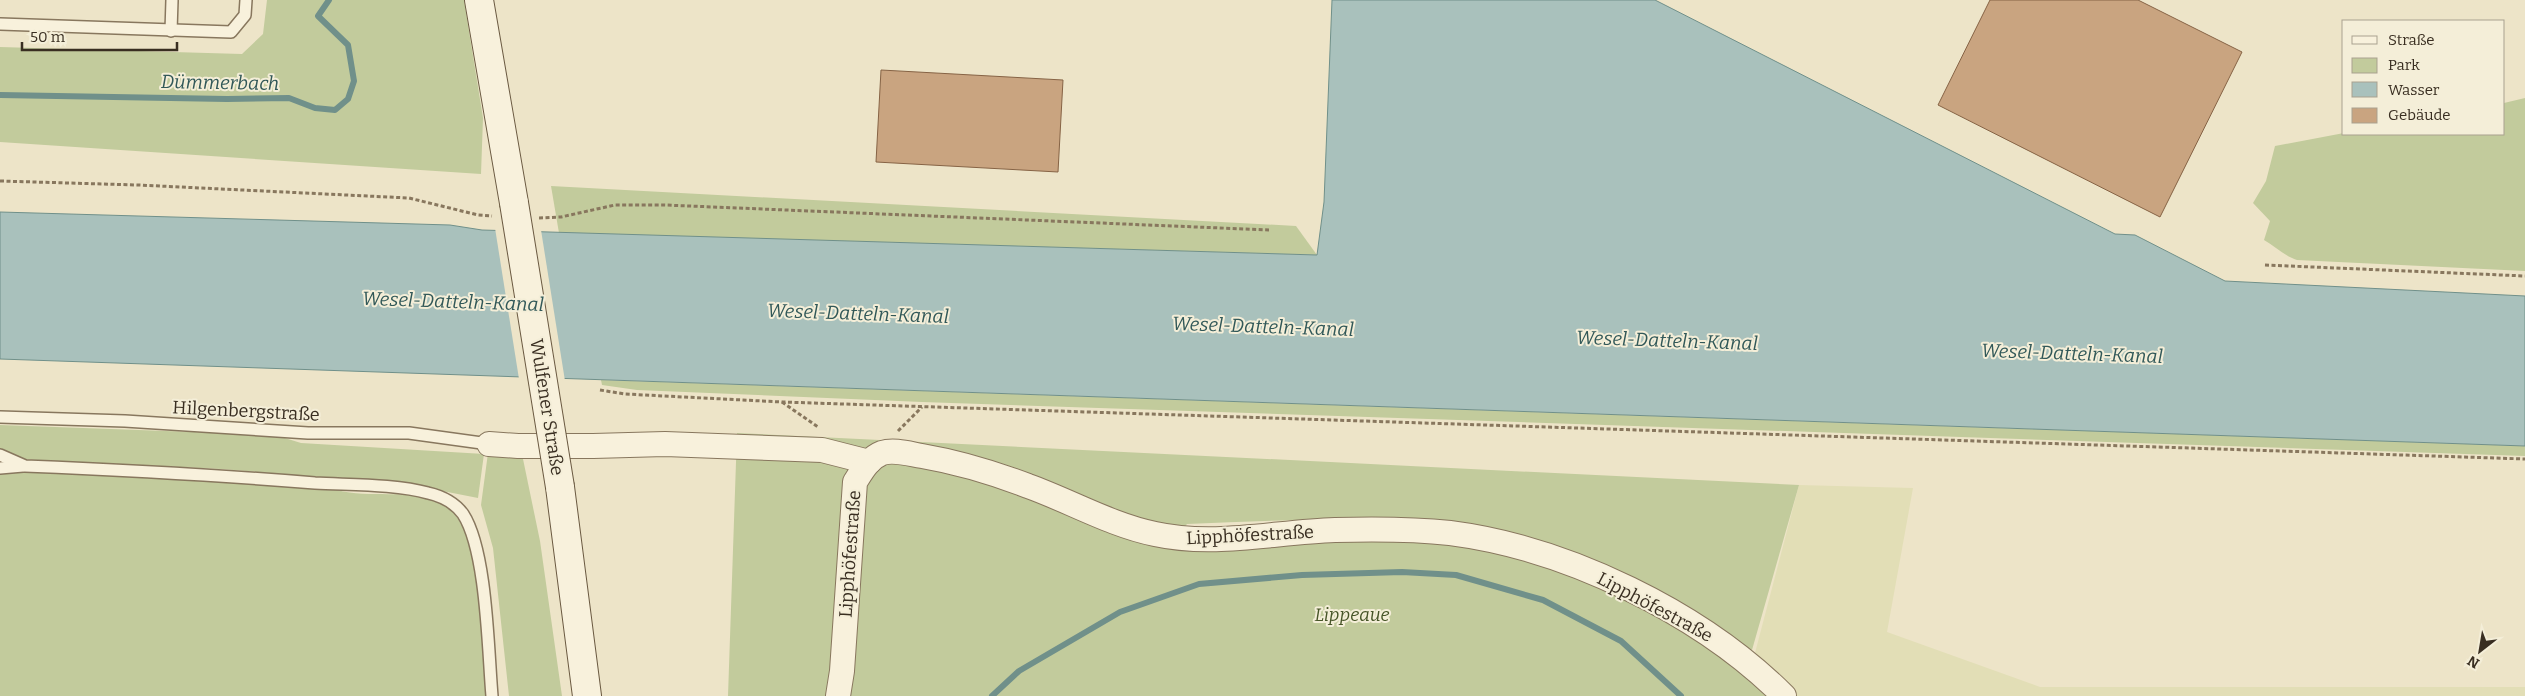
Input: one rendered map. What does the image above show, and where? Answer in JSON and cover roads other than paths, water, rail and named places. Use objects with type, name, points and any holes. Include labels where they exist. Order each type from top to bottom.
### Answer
[{"type":"main road","name":"Wulfener Straße","points":[[479,0],[516,212],[560,487],[587,696]]},
{"type":"street","points":[[489,444],[593,446],[665,444],[822,450],[869,462]]},
{"type":"street","name":"Lipphöfestraße","points":[[838,696],[842,670],[855,482],[869,462],[882,453],[892,452],[935,458],[1027,485],[1130,528],[1177,538],[1212,539],[1333,530],[1392,530],[1449,533],[1492,540],[1535,551],[1628,590],[1704,631],[1741,656],[1784,696]]},
{"type":"lane","points":[[172,0],[172,31]]},
{"type":"lane","points":[[0,24],[231,32],[245,15],[246,0]]},
{"type":"lane","name":"Hilgenbergstraße","points":[[0,417],[126,421],[308,433],[409,433],[489,444]]},
{"type":"lane","points":[[0,455],[24,466]]},
{"type":"lane","points":[[0,468],[24,466],[208,474],[383,488],[428,493],[449,500],[462,514],[474,539],[486,612],[492,696]]},
{"type":"water","name":"Wesel-Datteln-Kanal","points":[[1332,0],[1655,0],[2115,234],[2135,235],[2225,281],[2525,296],[2525,446],[0,359],[0,212],[450,225],[482,230],[1317,255],[1324,202]]},
{"type":"waterway","name":"Dümmerbach","points":[[0,95],[227,99],[289,98],[315,108],[335,110],[348,99],[354,81],[348,45],[318,16],[329,0]]},
{"type":"waterway","points":[[992,696],[1019,671],[1120,612],[1199,584],[1302,575],[1402,572],[1456,575],[1543,600],[1621,641],[1681,696]]},
{"type":"park label","name":"Lippeaue","points":[[1352,615]]}]
